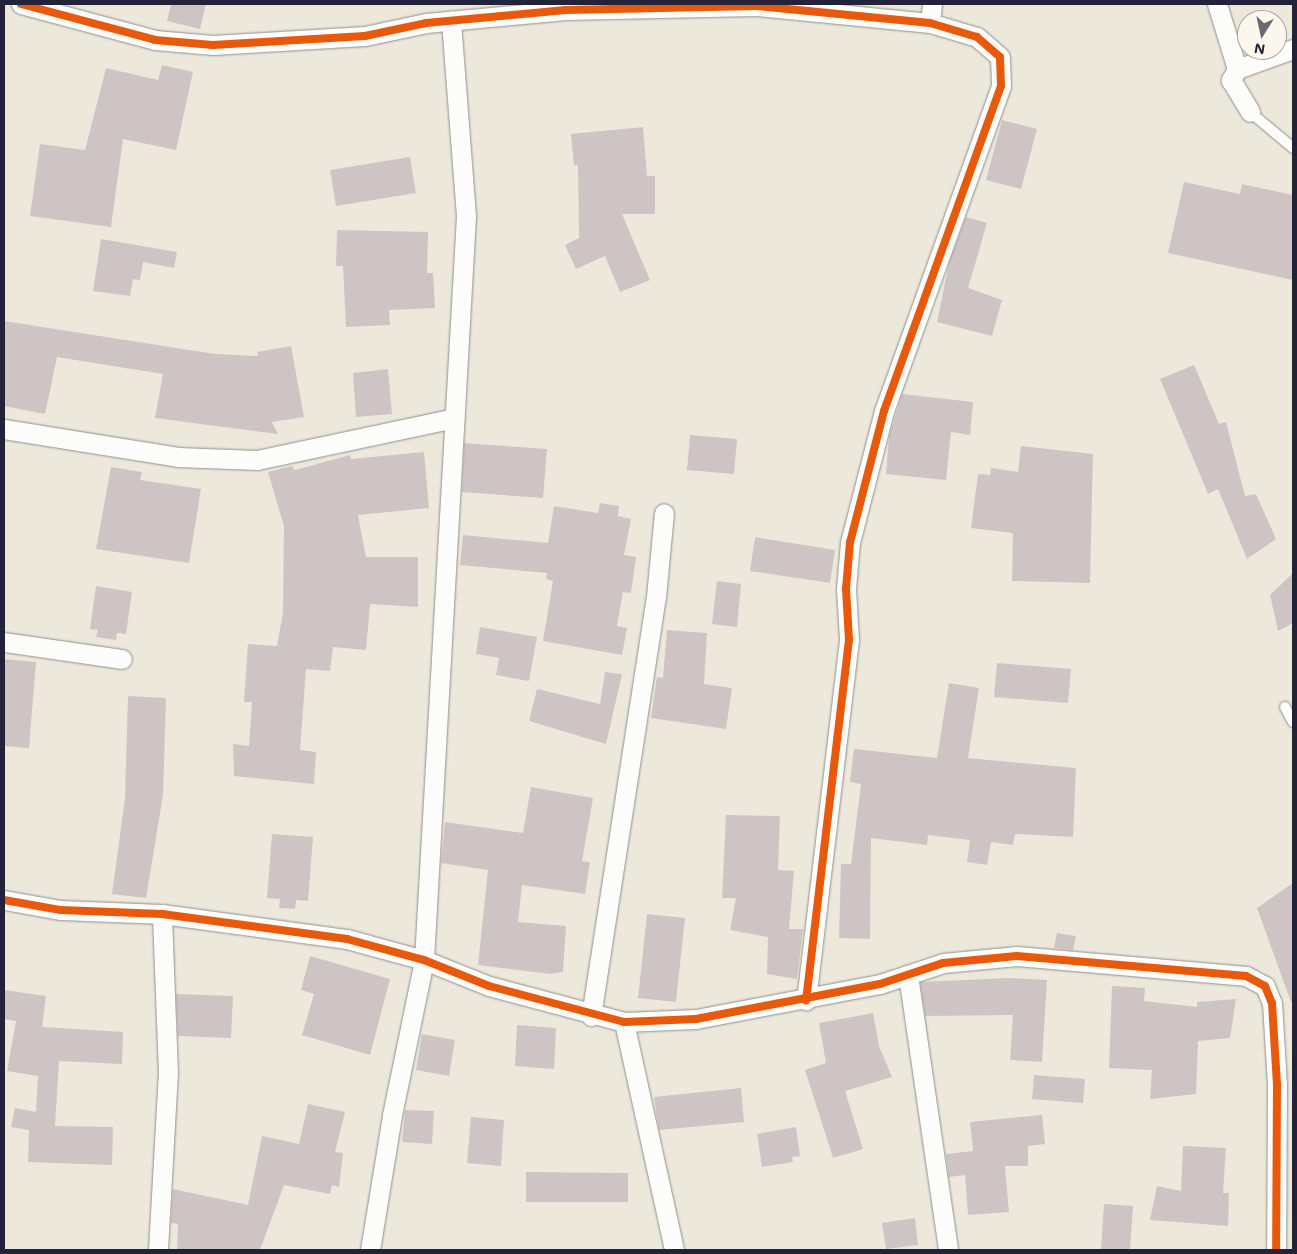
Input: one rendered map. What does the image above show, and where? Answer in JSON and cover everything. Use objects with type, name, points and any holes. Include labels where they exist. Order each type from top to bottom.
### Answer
[{"type":"street","points":[[21,4],[147,38],[213,45],[365,36],[451,21],[565,10],[699,5],[757,6],[930,23],[977,37],[1000,58],[1001,86],[884,411],[850,542],[846,589],[849,640],[806,1000]]},
{"type":"street","points":[[930,23],[932,4]]},
{"type":"street","points":[[1217,4],[1236,69],[1231,80],[1250,112]]},
{"type":"street","points":[[370,1250],[392,1115],[424,960],[466,216],[451,21]]},
{"type":"street","points":[[1236,69],[1293,49]]},
{"type":"street","points":[[4,429],[178,457],[257,460],[455,418]]},
{"type":"street","points":[[591,1016],[656,597],[664,513]]},
{"type":"street","points":[[4,642],[122,659]]},
{"type":"street","points":[[4,900],[61,910],[162,914],[347,940],[424,960],[489,986],[591,1016],[624,1022],[696,1019],[806,1000],[908,975],[943,963],[1017,956],[1216,971],[1259,980],[1269,994],[1272,1012],[1276,1250]]},
{"type":"street","points":[[158,1250],[168,1064],[162,914]]},
{"type":"street","points":[[908,975],[948,1250]]},
{"type":"street","points":[[624,1022],[674,1250]]},
{"type":"lane","points":[[1250,112],[1293,148]]},
{"type":"lane","points":[[1284,707],[1293,722]]},
{"type":"building","points":[[171,4],[206,4],[200,29],[167,21]]},
{"type":"building","points":[[162,65],[193,72],[176,150],[123,139],[111,227],[30,216],[40,144],[85,150],[106,68],[158,80]]},
{"type":"building","points":[[1002,120],[1037,129],[1021,189],[986,180]]},
{"type":"building","points":[[643,127],[647,176],[655,176],[655,214],[622,214],[650,280],[620,292],[605,256],[576,269],[565,245],[579,238],[578,165],[574,166],[571,134]]},
{"type":"building","points":[[410,157],[416,193],[336,206],[330,170]]},
{"type":"building","points":[[1184,182],[1240,194],[1242,184],[1293,195],[1293,280],[1168,253]]},
{"type":"building","points":[[966,217],[987,223],[968,288],[1002,300],[992,336],[937,322],[949,263]]},
{"type":"building","points":[[337,230],[428,232],[427,273],[433,273],[435,308],[389,310],[390,325],[346,327],[343,266],[336,266]]},
{"type":"building","points":[[101,239],[177,252],[174,268],[143,262],[140,280],[133,279],[130,296],[93,291]]},
{"type":"building","points":[[4,321],[215,354],[258,356],[257,352],[291,346],[304,417],[272,422],[278,434],[155,418],[163,374],[57,357],[45,414],[4,406]]},
{"type":"building","points":[[1194,365],[1219,424],[1226,422],[1245,496],[1256,494],[1276,539],[1247,559],[1218,489],[1208,494],[1160,379]]},
{"type":"building","points":[[388,369],[392,414],[356,417],[353,373]]},
{"type":"building","points":[[902,394],[973,402],[970,435],[951,432],[946,480],[886,474],[889,437]]},
{"type":"building","points":[[690,435],[737,439],[734,474],[687,470]]},
{"type":"building","points":[[464,443],[547,449],[543,498],[462,492]]},
{"type":"building","points":[[1021,446],[1093,454],[1090,583],[1012,581],[1013,533],[971,528],[978,474],[990,475],[991,468],[1018,472]]},
{"type":"building","points":[[424,452],[429,508],[358,515],[366,557],[418,557],[418,607],[370,604],[366,650],[333,647],[330,671],[306,669],[300,750],[316,752],[314,784],[234,776],[233,744],[249,746],[252,702],[244,702],[248,644],[277,646],[283,612],[284,526],[268,472],[292,466],[295,470],[350,455],[351,459]]},
{"type":"building","points":[[111,467],[142,472],[140,480],[201,489],[189,563],[96,549]]},
{"type":"building","points":[[600,503],[619,506],[618,516],[631,519],[624,555],[636,557],[631,593],[623,592],[617,626],[627,628],[622,655],[543,641],[553,581],[546,579],[547,573],[460,565],[463,535],[548,543],[554,506],[598,513]]},
{"type":"building","points":[[755,537],[835,550],[830,583],[750,571]]},
{"type":"building","points":[[1293,573],[1293,623],[1278,631],[1270,595]]},
{"type":"building","points":[[717,581],[741,584],[737,627],[712,624]]},
{"type":"building","points":[[96,586],[132,592],[126,634],[117,633],[116,640],[96,637],[98,630],[90,629]]},
{"type":"building","points":[[480,627],[537,637],[529,681],[496,675],[499,658],[476,654]]},
{"type":"building","points":[[667,630],[707,633],[704,684],[732,688],[726,729],[651,718],[657,677],[663,678]]},
{"type":"building","points":[[4,659],[36,662],[29,748],[4,746]]},
{"type":"building","points":[[997,663],[1071,669],[1068,703],[994,697]]},
{"type":"building","points":[[605,672],[622,674],[606,744],[529,721],[537,689],[600,704]]},
{"type":"building","points":[[949,683],[979,688],[968,758],[1076,768],[1073,837],[1015,834],[1013,845],[991,842],[987,865],[967,862],[970,840],[928,835],[927,845],[871,838],[870,939],[839,938],[841,864],[851,864],[861,784],[850,782],[854,749],[937,758]]},
{"type":"building","points":[[128,696],[166,698],[163,795],[146,898],[112,894],[125,798]]},
{"type":"building","points":[[531,787],[593,798],[582,861],[590,862],[585,894],[522,885],[518,922],[566,926],[563,972],[550,974],[478,965],[488,870],[441,863],[445,822],[523,833]]},
{"type":"building","points":[[726,815],[780,816],[778,870],[794,871],[789,929],[803,929],[797,979],[767,974],[768,937],[730,930],[736,898],[722,898]]},
{"type":"building","points":[[272,834],[313,837],[308,901],[296,900],[295,909],[279,908],[280,899],[267,898]]},
{"type":"building","points":[[1293,883],[1293,1002],[1291,1002],[1257,908]]},
{"type":"building","points":[[647,914],[685,918],[676,1002],[638,998]]},
{"type":"building","points":[[1057,933],[1076,936],[1073,950],[1054,948]]},
{"type":"building","points":[[310,956],[390,979],[370,1055],[302,1035],[314,994],[301,990]]},
{"type":"building","points":[[1009,978],[1047,980],[1042,1062],[1010,1060],[1013,1015],[925,1016],[920,982]]},
{"type":"building","points":[[1112,986],[1145,988],[1144,1001],[1197,1007],[1197,1002],[1236,999],[1230,1038],[1198,1041],[1196,1094],[1150,1099],[1152,1070],[1109,1068]]},
{"type":"building","points":[[4,990],[46,996],[42,1027],[123,1032],[122,1064],[59,1061],[55,1126],[113,1127],[112,1165],[28,1162],[29,1130],[11,1127],[15,1108],[36,1112],[38,1076],[7,1071],[16,1021],[4,1019]]},
{"type":"building","points":[[176,994],[233,996],[231,1038],[178,1036]]},
{"type":"building","points":[[873,1013],[879,1046],[892,1077],[845,1091],[863,1149],[833,1158],[805,1070],[826,1063],[819,1023]]},
{"type":"building","points":[[517,1025],[556,1028],[554,1069],[515,1066]]},
{"type":"building","points":[[422,1034],[455,1040],[449,1076],[416,1070]]},
{"type":"building","points":[[1034,1075],[1085,1079],[1083,1103],[1032,1099]]},
{"type":"building","points":[[741,1088],[744,1122],[659,1130],[654,1097]]},
{"type":"building","points":[[308,1104],[345,1112],[335,1152],[343,1153],[339,1187],[332,1185],[330,1194],[284,1185],[260,1250],[177,1250],[178,1224],[171,1223],[173,1189],[248,1205],[262,1136],[299,1144]]},
{"type":"building","points":[[405,1110],[434,1111],[432,1144],[402,1142]]},
{"type":"building","points":[[1042,1115],[1045,1144],[1028,1146],[1028,1166],[1005,1166],[1009,1212],[968,1215],[965,1175],[949,1177],[946,1154],[973,1151],[970,1122]]},
{"type":"building","points":[[471,1117],[504,1120],[501,1166],[467,1163]]},
{"type":"building","points":[[796,1127],[800,1156],[792,1157],[793,1162],[762,1167],[757,1134]]},
{"type":"building","points":[[1183,1146],[1226,1148],[1223,1193],[1229,1193],[1228,1226],[1150,1220],[1157,1186],[1181,1191]]},
{"type":"building","points":[[526,1172],[628,1173],[628,1202],[526,1202]]},
{"type":"building","points":[[1104,1204],[1133,1206],[1130,1250],[1101,1249]]},
{"type":"building","points":[[915,1218],[918,1245],[886,1249],[882,1223]]},
{"type":"cycle path","points":[[21,4],[155,40],[213,45],[365,36],[426,23],[565,10],[757,6],[930,23],[977,37],[1000,57],[1001,86],[884,411],[850,542],[846,589],[849,640],[806,1000]]},
{"type":"cycle path","points":[[4,900],[61,910],[162,914],[347,939],[424,960],[489,986],[624,1022],[696,1019],[880,984],[943,963],[1017,956],[1246,976],[1265,986],[1272,1003],[1277,1084],[1276,1250]]}]
